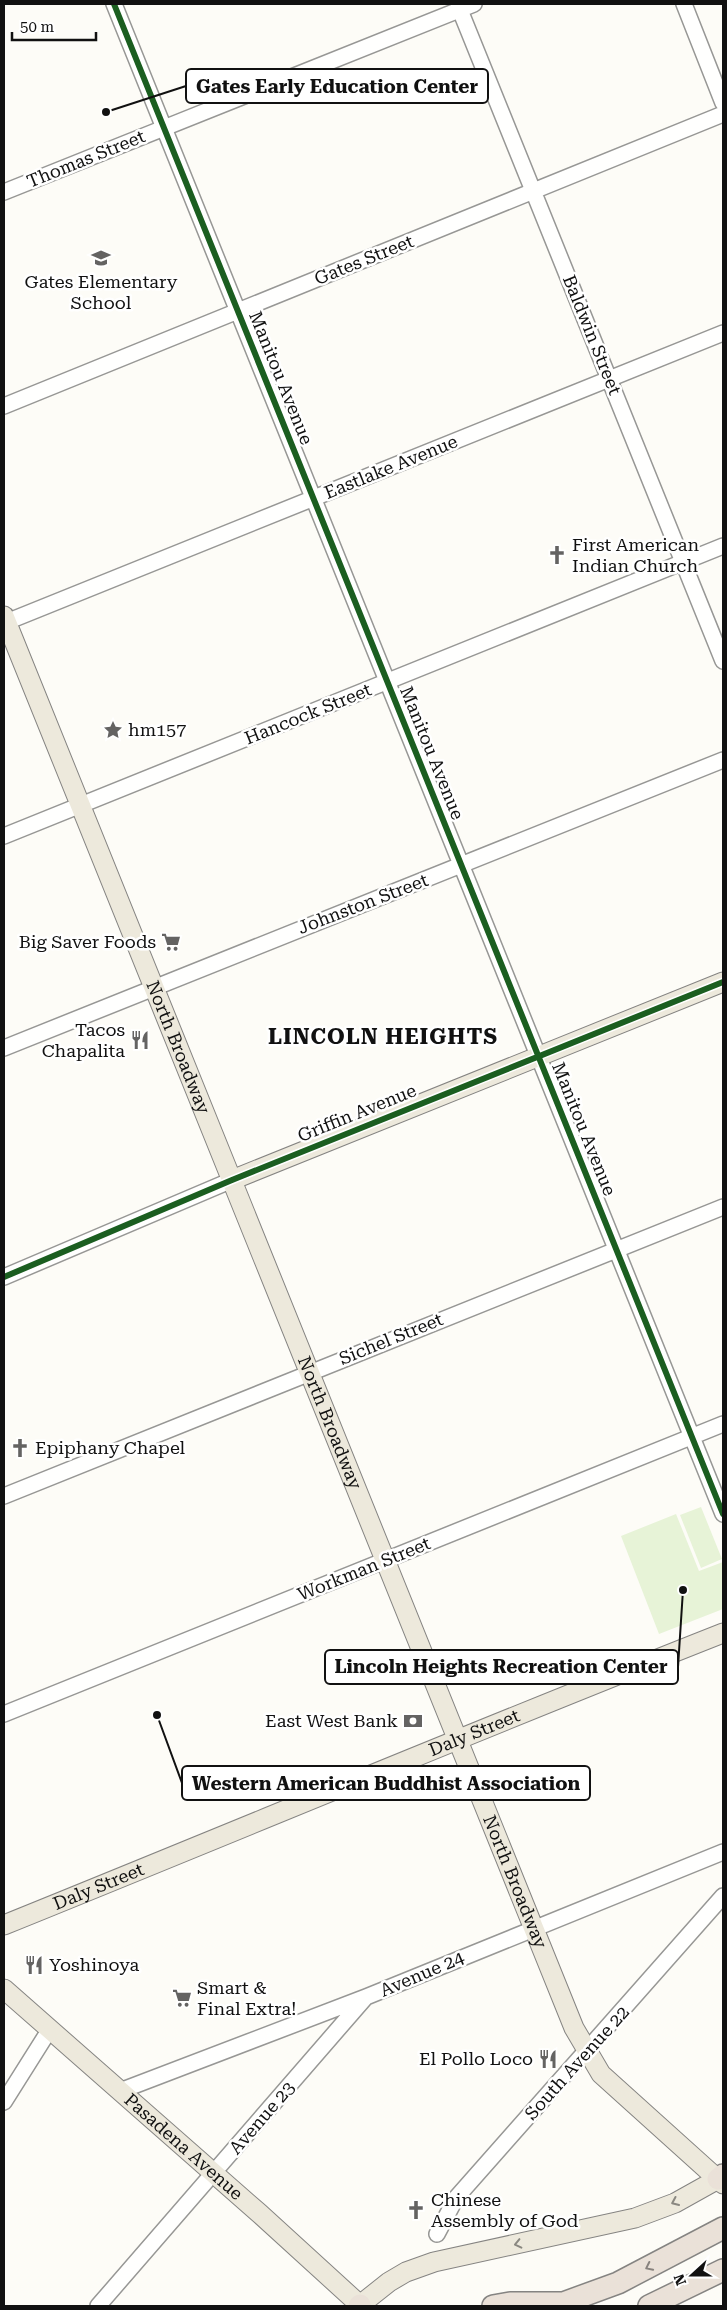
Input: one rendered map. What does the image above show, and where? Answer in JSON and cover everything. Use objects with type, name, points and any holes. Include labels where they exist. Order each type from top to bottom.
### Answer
[{"type":"highway","points":[[493,2306],[510,2303],[560,2305],[618,2283],[723,2228]]},
{"type":"highway","points":[[649,2306],[723,2270]]},
{"type":"main road","name":"North Broadway","points":[[4,620],[574,2028],[601,2074],[721,2180]]},
{"type":"main road","name":"Griffin Avenue","points":[[232,1180],[723,982]]},
{"type":"main road","name":"Daly Street","points":[[4,1925],[458,1739],[723,1633]]},
{"type":"main road","name":"Pasadena Avenue","points":[[4,1989],[214,2173],[360,2306]]},
{"type":"main road","points":[[360,2306],[388,2282],[406,2272],[434,2262],[635,2218],[675,2203],[721,2180]]},
{"type":"street","name":"Manitou Avenue","points":[[114,4],[723,1514]]},
{"type":"street","name":"Thomas Street","points":[[4,192],[474,4]]},
{"type":"street","points":[[684,4],[723,104]]},
{"type":"street","name":"Baldwin Street","points":[[460,10],[723,660]]},
{"type":"street","name":"Gates Street","points":[[4,406],[723,114]]},
{"type":"street","name":"Eastlake Avenue","points":[[4,620],[723,333]]},
{"type":"street","name":"Hancock Street","points":[[4,836],[723,546]]},
{"type":"street","name":"Johnston Street","points":[[4,1048],[364,902],[462,866],[723,760]]},
{"type":"street","name":"Griffin Avenue","points":[[4,1277],[232,1180]]},
{"type":"street","name":"Sichel Street","points":[[4,1496],[616,1248],[723,1207]]},
{"type":"street","name":"Workman Street","points":[[4,1714],[723,1424]]},
{"type":"street","name":"Avenue 24","points":[[120,2091],[366,1997],[723,1852]]},
{"type":"street","name":"South Avenue 22","points":[[437,2234],[456,2198],[587,2053],[723,1896]]},
{"type":"street","name":"Avenue 23","points":[[98,2306],[366,1997]]},
{"type":"street","points":[[4,2102],[50,2029]]},
{"type":"green space","points":[[701,1507],[722,1559],[701,1568],[680,1515]]},
{"type":"green space","points":[[676,1514],[699,1571],[723,1562],[723,1609],[659,1634],[621,1536]]},
{"type":"cycle path","points":[[114,4],[723,1514]]},
{"type":"cycle path","points":[[4,1277],[232,1180],[723,982]]},
{"type":"place","name":"Gates Early Education Center","points":[[106,112]]},
{"type":"place","name":"Gates Elementary School","points":[[101,258]]},
{"type":"place","name":"First American Indian Church","points":[[557,555]]},
{"type":"place","name":"hm157","points":[[113,730]]},
{"type":"place","name":"Big Saver Foods","points":[[171,942]]},
{"type":"place","name":"Tacos Chapalita","points":[[140,1040]]},
{"type":"place","name":"Epiphany Chapel","points":[[20,1448]]},
{"type":"place","name":"Lincoln Heights Recreation Center","points":[[683,1590]]},
{"type":"place","name":"Western American Buddhist Association","points":[[157,1715]]},
{"type":"place","name":"East West Bank","points":[[413,1721]]},
{"type":"place","name":"Yoshinoya","points":[[34,1965]]},
{"type":"place","name":"Smart & Final Extra!","points":[[182,1998]]},
{"type":"place","name":"El Pollo Loco","points":[[548,2059]]},
{"type":"place","name":"Chinese Assembly of God","points":[[416,2210]]},
{"type":"district","name":"LINCOLN HEIGHTS","points":[[383,1036]]}]
